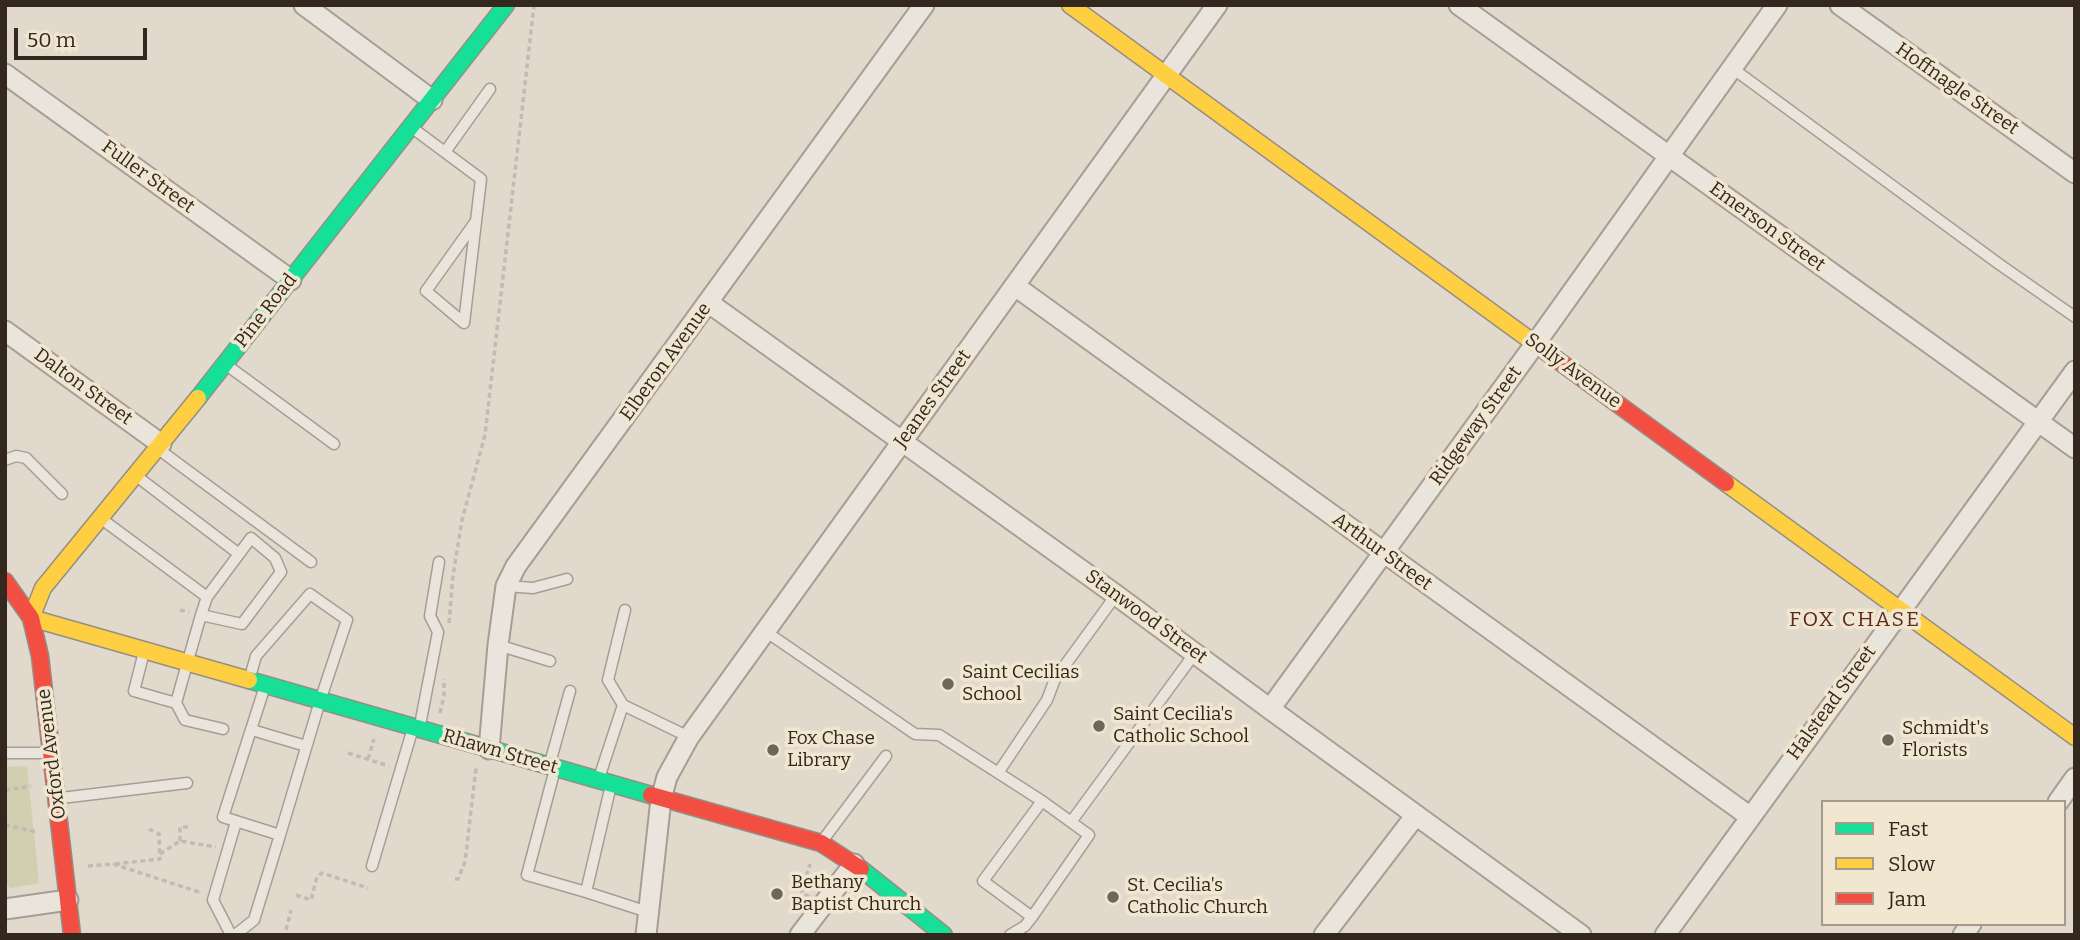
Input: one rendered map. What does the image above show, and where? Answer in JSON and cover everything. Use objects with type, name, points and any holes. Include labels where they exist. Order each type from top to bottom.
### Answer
[{"type":"street","points":[[304,5],[432,100]]},
{"type":"street","name":"Pine Road","points":[[31,618],[43,588],[136,476],[506,5]]},
{"type":"street","name":"Elberon Avenue","points":[[489,749],[506,586],[516,566],[924,5]]},
{"type":"street","name":"Solly Avenue","points":[[1070,5],[2075,737]]},
{"type":"street","name":"Jeanes Street","points":[[646,935],[661,799],[667,777],[689,737],[1217,5]]},
{"type":"street","name":"Emerson Street","points":[[1459,5],[2075,448]]},
{"type":"street","name":"Ridgeway Street","points":[[1270,709],[1777,5]]},
{"type":"street","name":"Hoffnagle Street","points":[[1840,5],[2075,173]]},
{"type":"street","name":"Fuller Street","points":[[5,74],[290,280]]},
{"type":"street","name":"Arthur Street","points":[[1015,286],[1749,816]]},
{"type":"street","name":"Stanwood Street","points":[[709,303],[1116,594],[1581,935]]},
{"type":"street","name":"Dalton Street","points":[[5,331],[159,446]]},
{"type":"street","name":"Halstead Street","points":[[1665,935],[2075,371]]},
{"type":"street","name":"Oxford Avenue","points":[[5,581],[31,618],[40,656],[72,935]]},
{"type":"street","name":"Rhawn Street","points":[[31,618],[821,843],[854,864],[944,935]]},
{"type":"street","points":[[2059,800],[2075,778]]},
{"type":"street","points":[[1324,935],[1416,815]]},
{"type":"street","points":[[800,935],[854,864]]},
{"type":"street","points":[[5,909],[68,900]]},
{"type":"lane","points":[[1732,68],[1998,264],[2075,317]]},
{"type":"lane","points":[[445,152],[490,89]]},
{"type":"lane","points":[[411,127],[481,179],[464,323],[426,291],[476,221]]},
{"type":"lane","points":[[225,363],[334,444]]},
{"type":"lane","points":[[159,446],[311,562]]},
{"type":"lane","points":[[5,460],[16,456],[26,458],[62,494]]},
{"type":"lane","points":[[136,476],[239,554]]},
{"type":"lane","points":[[101,519],[207,597]]},
{"type":"lane","points":[[176,704],[201,615],[207,597],[251,538],[275,558],[281,572],[242,624],[201,615]]},
{"type":"lane","points":[[372,866],[416,728],[438,632],[430,616],[439,562]]},
{"type":"lane","points":[[506,586],[533,588],[567,579]]},
{"type":"lane","points":[[236,821],[213,900],[233,935],[254,920],[347,620],[310,594],[256,656],[249,681]]},
{"type":"lane","points":[[998,773],[1047,700],[1055,679],[1116,594]]},
{"type":"lane","points":[[625,610],[608,680],[624,705],[689,737]]},
{"type":"lane","points":[[765,631],[915,734],[939,735],[1042,801],[1089,835],[1032,917],[1017,933]]},
{"type":"lane","points":[[498,645],[550,661]]},
{"type":"lane","points":[[144,652],[134,691],[176,704],[185,720],[223,729]]},
{"type":"lane","points":[[1071,822],[1195,653]]},
{"type":"lane","points":[[265,686],[223,817],[280,835]]},
{"type":"lane","points":[[570,691],[527,875],[648,912]]},
{"type":"lane","points":[[586,892],[605,783],[624,705]]},
{"type":"lane","points":[[252,730],[306,746]]},
{"type":"lane","points":[[5,753],[52,754]]},
{"type":"lane","points":[[821,843],[886,757]]},
{"type":"lane","points":[[57,799],[187,783]]},
{"type":"lane","points":[[1032,917],[983,881],[1042,801]]},
{"type":"path","points":[[448,629],[461,520],[485,435],[534,5]]},
{"type":"path","points":[[368,759],[374,737]]},
{"type":"path","points":[[348,753],[392,767]]},
{"type":"path","points":[[455,879],[458,879],[465,862],[477,766]]},
{"type":"path","points":[[6,791],[33,786]]},
{"type":"path","points":[[5,825],[38,833]]},
{"type":"path","points":[[180,841],[180,827],[190,827]]},
{"type":"path","points":[[86,866],[160,859],[159,834],[149,829]]},
{"type":"path","points":[[160,854],[180,841],[206,844],[228,851]]},
{"type":"path","points":[[811,862],[802,892],[814,900]]},
{"type":"path","points":[[113,864],[214,896]]},
{"type":"path","points":[[296,894],[311,900],[317,877],[323,873],[368,888]]},
{"type":"path","points":[[286,930],[291,910]]},
{"type":"green space","points":[[27,766],[39,883],[11,888],[5,884],[5,767]]},
{"type":"traffic: fast","points":[[198,398],[506,5]]},
{"type":"traffic: fast","points":[[249,680],[651,795]]},
{"type":"traffic: fast","points":[[861,869],[944,935]]},
{"type":"traffic: slow","points":[[1070,5],[1556,359]]},
{"type":"traffic: slow","points":[[198,398],[43,588],[31,618],[249,680]]},
{"type":"traffic: slow","points":[[1726,483],[2075,737]]},
{"type":"traffic: jam","points":[[1556,359],[1726,483]]},
{"type":"traffic: jam","points":[[5,581],[31,618],[40,656],[72,935]]},
{"type":"traffic: jam","points":[[651,795],[821,843],[861,869]]},
{"type":"place","name":"Saint Cecilias School","points":[[948,684]]},
{"type":"place","name":"Saint Cecilia's Catholic School","points":[[1099,726]]},
{"type":"place","name":"Schmidt's Florists","points":[[1888,740]]},
{"type":"place","name":"Fox Chase Library","points":[[773,750]]},
{"type":"place","name":"Bethany Baptist Church","points":[[777,894]]},
{"type":"place","name":"St. Cecilia's Catholic Church","points":[[1113,897]]},
{"type":"district","name":"FOX CHASE","points":[[1855,620]]}]
